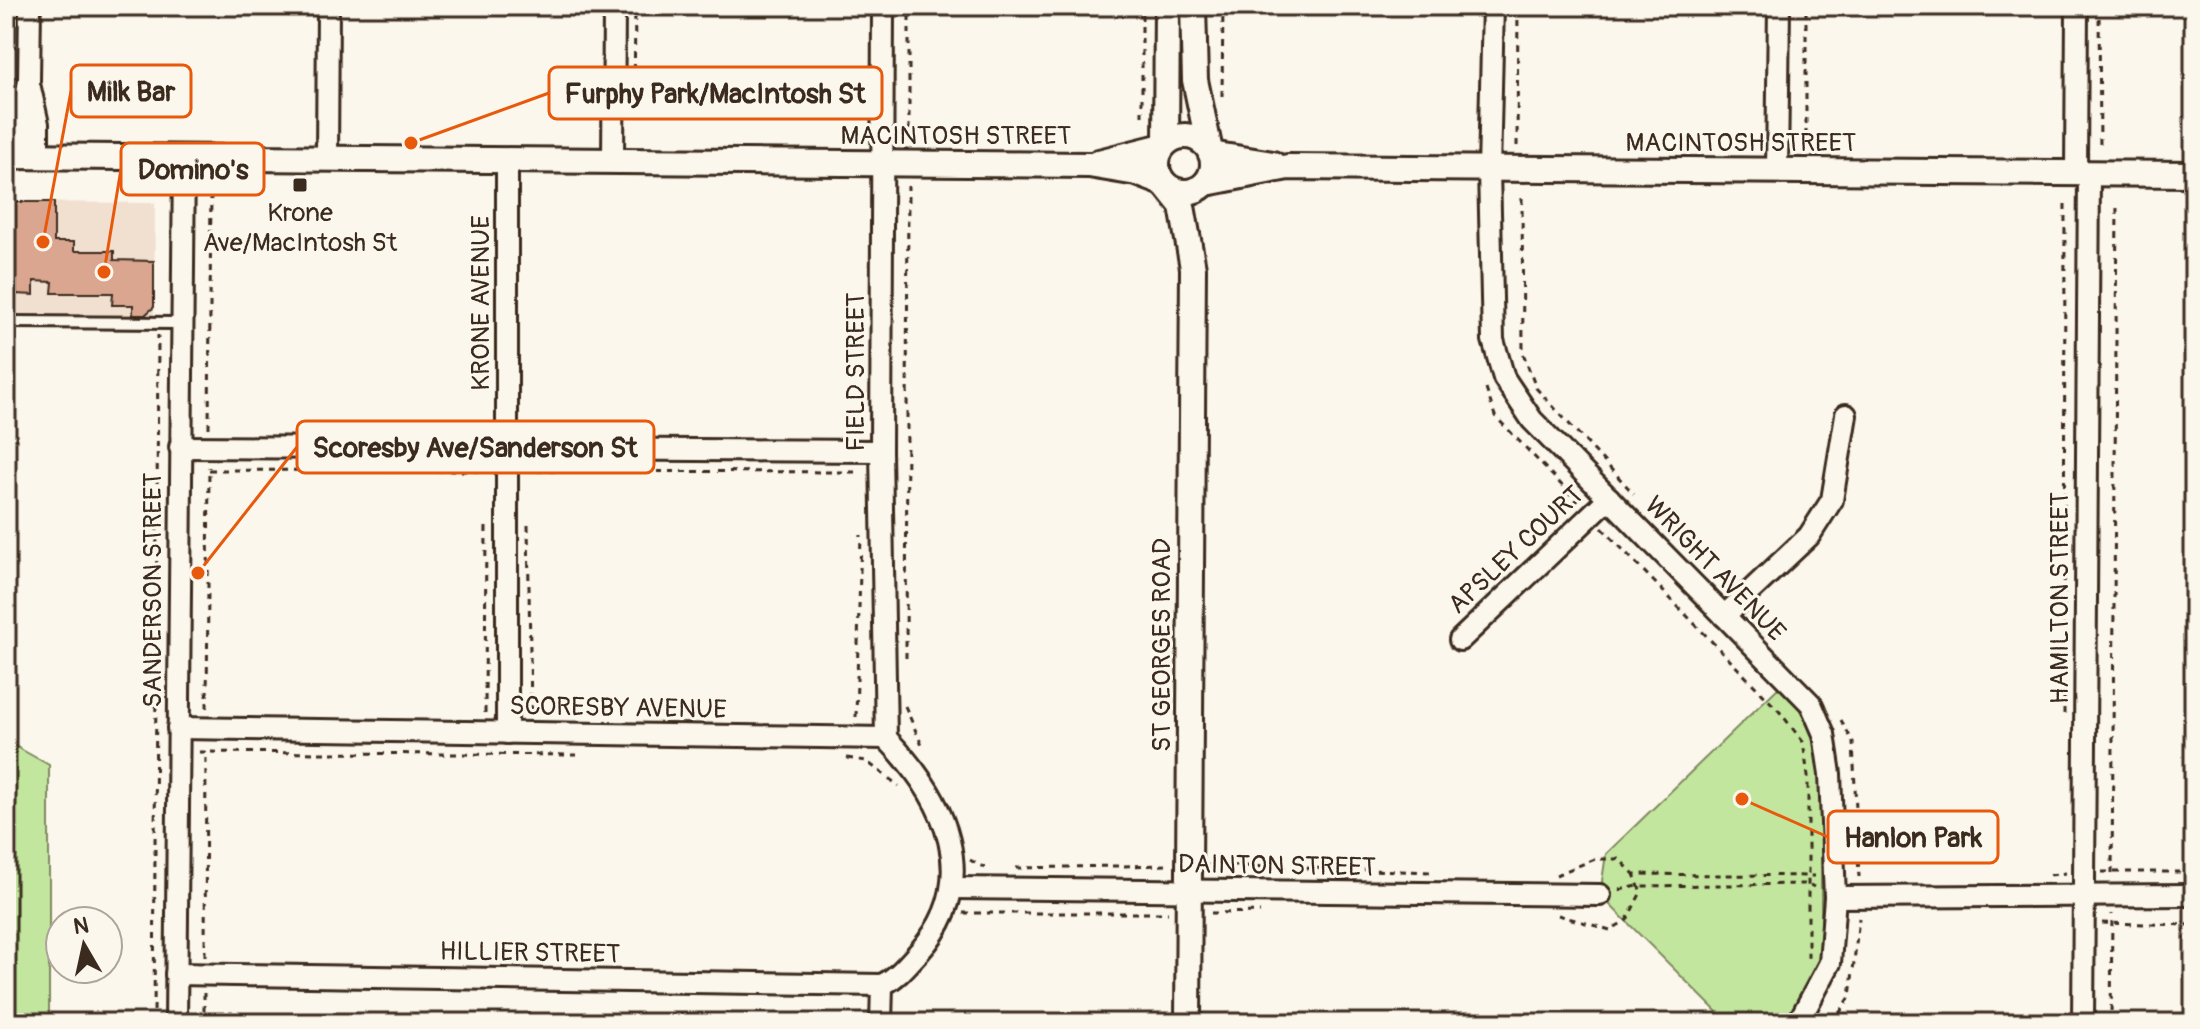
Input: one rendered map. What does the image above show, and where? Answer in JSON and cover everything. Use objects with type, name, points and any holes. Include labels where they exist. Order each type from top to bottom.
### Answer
[{"type":"street","points":[[21,156],[20,124],[29,81],[30,6]]},
{"type":"street","points":[[327,159],[328,6]]},
{"type":"street","points":[[613,161],[614,6]]},
{"type":"street","name":"FIELD STREET","points":[[883,6],[882,164],[872,462],[886,738]]},
{"type":"street","points":[[1167,6],[1164,144],[1156,168],[1164,184],[1182,193],[1206,184],[1213,169],[1195,80],[1193,6]]},
{"type":"street","name":"WRIGHT AVENUE","points":[[1493,6],[1489,170],[1493,340],[1504,378],[1532,420],[1811,704],[1819,724],[1830,774],[1835,897],[1830,963],[1798,1023]]},
{"type":"street","points":[[1777,172],[1779,6]]},
{"type":"street","name":"HAMILTON STREET","points":[[2077,6],[2083,174],[2074,896],[2083,920],[2083,1023]]},
{"type":"street","points":[[1164,144],[1190,136],[1211,152]]},
{"type":"street","name":"MACINTOSH STREET","points":[[1089,165],[1164,144]]},
{"type":"street","name":"MACINTOSH STREET","points":[[1211,152],[1288,167],[2194,174]]},
{"type":"street","name":"MACINTOSH STREET","points":[[21,156],[1089,165],[1137,173],[1164,184]]},
{"type":"street","name":"SANDERSON STREET","points":[[176,1023],[184,158]]},
{"type":"street","name":"KRONE AVENUE","points":[[507,161],[507,723]]},
{"type":"street","name":"MACINTOSH STREET","points":[[1206,184],[1288,167]]},
{"type":"street","name":"ST GEORGES ROAD","points":[[1164,184],[1182,206],[1193,268]]},
{"type":"street","name":"ST GEORGES ROAD","points":[[1188,1023],[1193,268],[1206,184]]},
{"type":"street","points":[[1724,616],[1809,536],[1832,500],[1846,415]]},
{"type":"street","points":[[180,447],[507,449],[872,462]]},
{"type":"street","name":"APSLEY COURT","points":[[1460,640],[1609,498]]},
{"type":"street","name":"SCORESBY AVENUE","points":[[178,719],[207,729],[507,723],[886,738]]},
{"type":"street","points":[[881,1023],[882,985],[895,979],[932,938],[958,888],[954,858],[933,794],[886,738]]},
{"type":"street","name":"DAINTON STREET","points":[[958,888],[1600,895]]},
{"type":"street","points":[[1835,897],[2194,895]]},
{"type":"street","name":"HILLIER STREET","points":[[176,974],[882,985]]},
{"type":"lane","points":[[6,322],[182,323]]},
{"type":"path","points":[[634,110],[635,6]]},
{"type":"path","points":[[906,659],[909,6]]},
{"type":"path","points":[[1142,6],[1142,116]]},
{"type":"path","points":[[1222,97],[1223,6]]},
{"type":"path","points":[[1517,146],[1518,6]]},
{"type":"path","points":[[1806,6],[1806,148]]},
{"type":"path","points":[[2099,6],[2100,149]]},
{"type":"path","points":[[204,1023],[211,188]]},
{"type":"path","points":[[2064,729],[2065,202]]},
{"type":"path","points":[[2111,1023],[2117,202]]},
{"type":"path","points":[[154,1023],[156,323]]},
{"type":"path","points":[[1486,388],[1495,416],[1779,711],[1803,742],[1808,776],[1808,959],[1804,971]]},
{"type":"path","points":[[209,470],[507,471],[872,462],[907,472]]},
{"type":"path","points":[[843,717],[859,717],[862,533]]},
{"type":"path","points":[[905,706],[930,764]]},
{"type":"path","points":[[156,710],[178,719]]},
{"type":"path","points":[[485,713],[507,723],[531,713]]},
{"type":"path","points":[[156,752],[593,755]]},
{"type":"path","points":[[838,757],[866,761],[902,789]]},
{"type":"path","points":[[960,913],[956,908],[958,888],[971,860],[969,847]]},
{"type":"path","points":[[1552,877],[1595,859],[1619,859],[1634,874],[1859,876]]},
{"type":"path","points":[[971,860],[986,868]]},
{"type":"path","points":[[1015,868],[1189,865],[1440,872]]},
{"type":"path","points":[[2043,877],[2074,873],[2194,872]]},
{"type":"path","points":[[2074,873],[2074,896]]},
{"type":"path","points":[[1600,895],[1638,886],[1808,884],[1835,897]]},
{"type":"path","points":[[1833,1023],[1850,997],[1860,917]]},
{"type":"path","points":[[2083,920],[2112,924],[2194,925]]},
{"type":"shaded area","points":[[6,202],[155,203],[154,316],[6,315]]},
{"type":"green space","points":[[1783,683],[1821,744],[1821,972],[1783,1023],[1728,1023],[1600,895],[1606,854]]},
{"type":"green space","points":[[6,741],[49,765],[49,905],[44,905],[44,985],[49,985],[49,1023],[6,1023]]},
{"type":"building","points":[[6,202],[54,202],[54,242],[74,242],[74,251],[114,251],[114,260],[154,261],[154,307],[145,315],[133,315],[133,305],[112,305],[113,293],[52,293],[53,282],[34,281],[34,295],[16,294],[16,314],[6,314]]},
{"type":"place","name":"Furphy Park/MacIntosh St","points":[[411,143]]},
{"type":"place","name":"Krone Ave/MacIntosh St","points":[[300,185]]},
{"type":"place","name":"Milk Bar","points":[[43,242]]},
{"type":"place","name":"Domino's","points":[[104,272]]},
{"type":"place","name":"Scoresby Ave/Sanderson St","points":[[198,573]]},
{"type":"place","name":"Hanlon Park","points":[[1742,799]]}]
